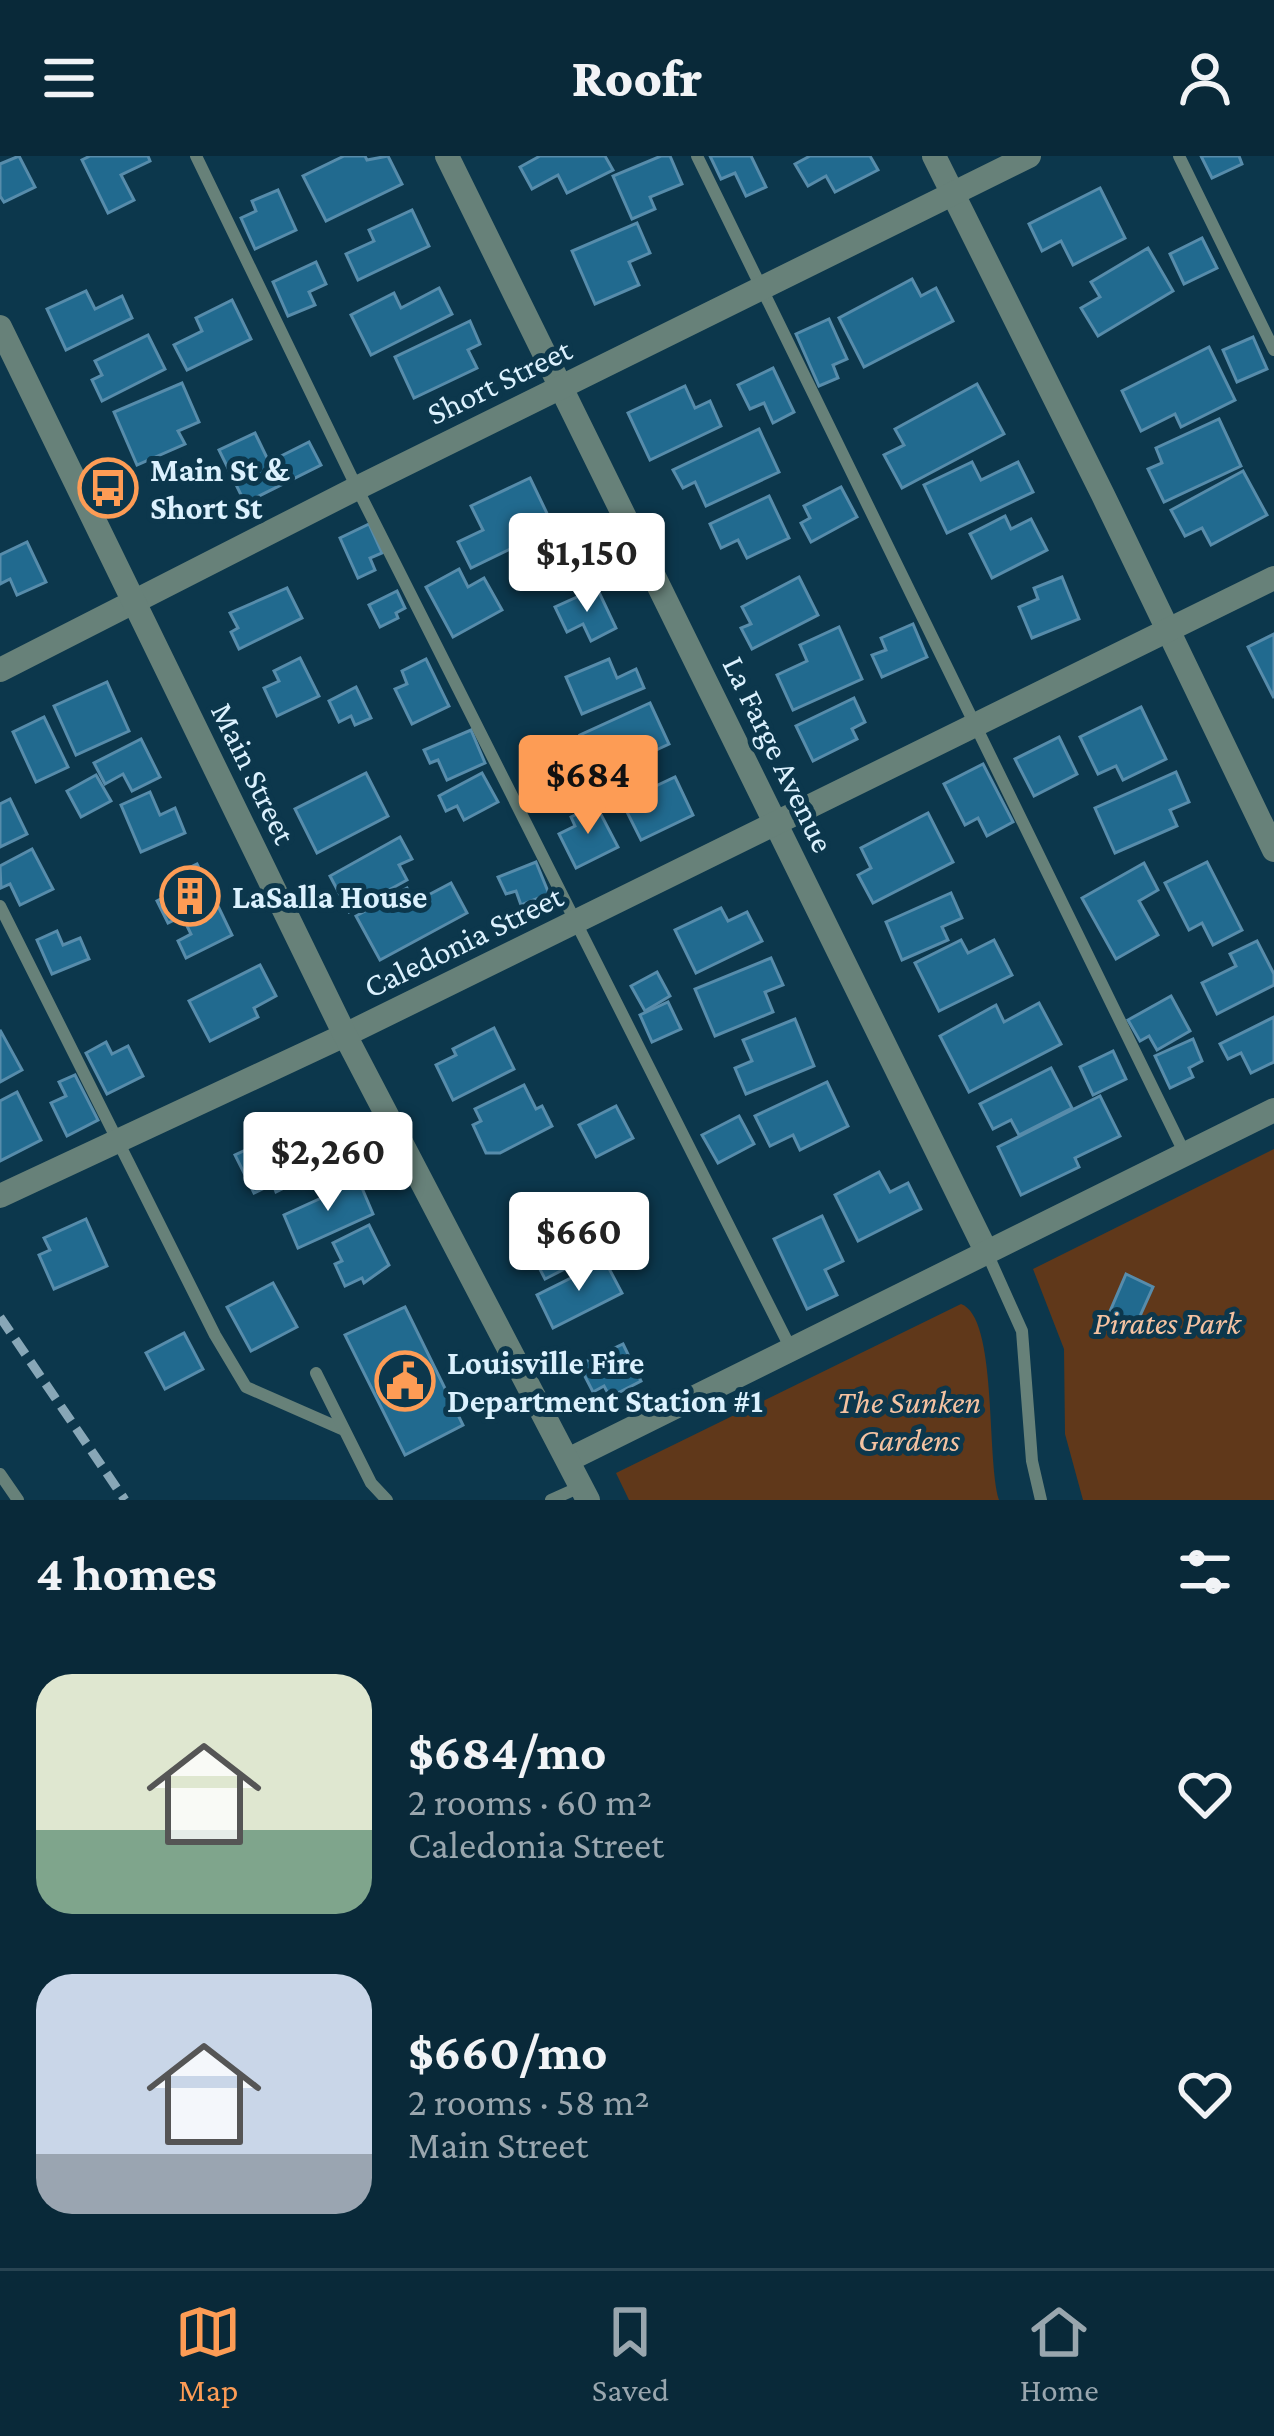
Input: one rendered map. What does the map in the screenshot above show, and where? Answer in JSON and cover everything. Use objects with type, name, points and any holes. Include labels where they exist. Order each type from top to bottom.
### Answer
[{"type":"street","name":"La Farge Avenue","points":[[447,156],[987,1252]]},
{"type":"street","points":[[934,156],[1274,850]]},
{"type":"street","name":"Short Street","points":[[0,670],[1030,156]]},
{"type":"street","name":"Main Street","points":[[0,327],[345,1035],[585,1493]]},
{"type":"street","name":"Caledonia Street","points":[[0,1196],[345,1035],[1274,578]]},
{"type":"street","points":[[568,1460],[1274,1110]]},
{"type":"lane","points":[[196,156],[357,488],[791,1350]]},
{"type":"lane","points":[[697,156],[1185,1154]]},
{"type":"lane","points":[[1179,156],[1274,350]]},
{"type":"lane","points":[[0,906],[215,1335],[246,1387],[344,1430]]},
{"type":"lane","points":[[987,1252],[1022,1331],[1031,1461],[1041,1500]]},
{"type":"lane","points":[[316,1373],[371,1483],[388,1500]]},
{"type":"lane","points":[[0,1474],[18,1500]]},
{"type":"lane","points":[[551,1500],[585,1493]]},
{"type":"green space","name":"Pirates Park","points":[[1274,1149],[1274,1500],[1083,1500],[1065,1434],[1064,1349],[1033,1269]]},
{"type":"green space","name":"The Sunken Gardens","points":[[961,1304],[973,1314],[981,1334],[999,1500],[629,1500],[616,1473]]},
{"type":"building","points":[[19,156],[35,187],[4,202],[0,164]]},
{"type":"building","points":[[148,156],[150,161],[121,175],[134,200],[108,213],[82,160]]},
{"type":"building","points":[[344,156],[367,160],[388,156],[402,184],[326,221],[303,176]]},
{"type":"building","points":[[540,156],[605,156],[613,170],[567,193],[558,175],[532,189],[520,167]]},
{"type":"building","points":[[670,156],[682,184],[650,197],[655,209],[632,219],[613,176]]},
{"type":"building","points":[[710,156],[751,156],[766,187],[746,196],[735,173],[721,179]]},
{"type":"building","points":[[810,156],[870,156],[878,170],[835,192],[826,176],[808,186],[795,164]]},
{"type":"building","points":[[1201,156],[1239,156],[1242,164],[1212,178]]},
{"type":"building","points":[[1100,188],[1125,238],[1073,265],[1061,241],[1042,251],[1029,224]]},
{"type":"building","points":[[278,190],[296,230],[255,249],[241,218],[256,211],[252,201]]},
{"type":"building","points":[[412,210],[429,246],[358,280],[346,254],[374,241],[369,230]]},
{"type":"building","points":[[637,223],[650,253],[629,262],[639,285],[595,304],[572,251]]},
{"type":"building","points":[[1202,238],[1217,268],[1184,284],[1170,254]]},
{"type":"building","points":[[1148,248],[1173,291],[1098,336],[1081,308],[1100,297],[1091,282]]},
{"type":"building","points":[[316,262],[326,284],[309,292],[315,305],[288,316],[273,282]]},
{"type":"building","points":[[912,279],[921,296],[936,288],[953,321],[864,367],[839,318]]},
{"type":"building","points":[[439,288],[452,314],[371,355],[351,315],[394,293],[401,308]]},
{"type":"building","points":[[86,291],[95,309],[122,296],[132,318],[66,350],[47,309]]},
{"type":"building","points":[[232,300],[251,339],[187,370],[174,345],[202,331],[196,318]]},
{"type":"building","points":[[829,319],[847,359],[833,365],[838,378],[819,386],[796,334]]},
{"type":"building","points":[[470,321],[480,344],[468,350],[477,368],[414,398],[395,357]]},
{"type":"building","points":[[148,335],[165,369],[102,401],[92,380],[102,375],[95,361]]},
{"type":"building","points":[[1253,337],[1267,369],[1237,382],[1223,350]]},
{"type":"building","points":[[1209,347],[1235,400],[1181,427],[1175,414],[1141,431],[1122,391]]},
{"type":"building","points":[[773,368],[794,412],[773,423],[764,403],[750,409],[738,385]]},
{"type":"building","points":[[182,383],[199,422],[178,431],[185,444],[137,465],[114,412]]},
{"type":"building","points":[[977,384],[1004,434],[902,488],[884,455],[904,445],[895,429]]},
{"type":"building","points":[[685,386],[695,408],[710,401],[721,426],[650,460],[628,413]]},
{"type":"building","points":[[1219,419],[1241,466],[1164,502],[1148,469],[1162,463],[1156,448]]},
{"type":"building","points":[[759,429],[779,472],[706,506],[695,482],[683,488],[673,470]]},
{"type":"building","points":[[255,433],[269,462],[309,442],[321,465],[245,503],[219,450]]},
{"type":"building","points":[[972,462],[981,480],[1018,462],[1033,492],[947,533],[924,485]]},
{"type":"building","points":[[1243,471],[1267,515],[1211,545],[1202,528],[1185,536],[1171,510]]},
{"type":"building","points":[[530,478],[554,528],[471,568],[458,542],[483,530],[471,506]]},
{"type":"building","points":[[841,487],[857,517],[811,542],[801,523],[810,518],[804,506]]},
{"type":"building","points":[[769,496],[789,538],[747,558],[738,540],[721,548],[710,524]]},
{"type":"building","points":[[1005,516],[1011,529],[1031,519],[1047,550],[992,578],[970,534]]},
{"type":"building","points":[[369,524],[382,553],[370,558],[375,570],[358,578],[340,538]]},
{"type":"building","points":[[27,542],[46,582],[17,595],[10,579],[0,584],[0,555]]},
{"type":"building","points":[[459,569],[468,587],[484,578],[502,610],[453,637],[426,587]]},
{"type":"building","points":[[799,577],[818,615],[752,649],[741,628],[751,624],[742,607]]},
{"type":"building","points":[[1062,577],[1079,619],[1032,638],[1019,607],[1038,599],[1034,588]]},
{"type":"building","points":[[287,588],[302,618],[239,649],[231,632],[238,628],[230,613]]},
{"type":"building","points":[[597,588],[616,628],[591,641],[583,624],[567,632],[555,607]]},
{"type":"building","points":[[397,591],[405,608],[396,613],[398,618],[380,627],[369,605]]},
{"type":"building","points":[[913,624],[927,657],[882,677],[872,655],[886,650],[881,638]]},
{"type":"building","points":[[839,627],[862,679],[793,710],[777,675],[807,661],[800,645]]},
{"type":"building","points":[[1274,634],[1274,698],[1248,647]]},
{"type":"building","points":[[300,658],[319,696],[277,716],[264,688],[279,681],[274,671]]},
{"type":"building","points":[[426,659],[449,706],[412,724],[395,689],[407,684],[402,671]]},
{"type":"building","points":[[609,659],[617,678],[636,669],[644,688],[582,714],[566,677]]},
{"type":"building","points":[[107,682],[129,731],[76,755],[54,706]]},
{"type":"building","points":[[356,687],[371,718],[355,725],[351,716],[339,722],[329,701]]},
{"type":"building","points":[[854,698],[865,722],[852,729],[857,739],[813,761],[796,726]]},
{"type":"building","points":[[650,703],[669,744],[613,770],[605,754],[592,760],[580,735]]},
{"type":"building","points":[[1141,707],[1166,759],[1123,780],[1116,766],[1098,774],[1080,737]]},
{"type":"building","points":[[44,717],[68,767],[36,782],[13,732]]},
{"type":"building","points":[[471,730],[485,763],[447,780],[438,760],[430,763],[424,750]]},
{"type":"building","points":[[1059,737],[1077,774],[1034,796],[1015,759]]},
{"type":"building","points":[[141,739],[160,777],[132,791],[123,774],[105,784],[94,763]]},
{"type":"building","points":[[983,764],[1013,822],[987,836],[978,818],[965,825],[944,784]]},
{"type":"building","points":[[1176,772],[1189,802],[1170,810],[1177,826],[1115,853],[1095,808]]},
{"type":"building","points":[[366,773],[388,816],[317,853],[295,809]]},
{"type":"building","points":[[482,773],[498,802],[464,820],[457,806],[446,811],[439,796]]},
{"type":"building","points":[[96,775],[111,801],[81,817],[67,791]]},
{"type":"building","points":[[675,777],[693,815],[641,840],[622,802]]},
{"type":"building","points":[[150,792],[160,815],[175,808],[185,833],[141,852],[121,805]]},
{"type":"building","points":[[10,799],[27,834],[0,847],[0,804]]},
{"type":"building","points":[[596,805],[618,847],[576,868],[559,834],[575,826],[571,817]]},
{"type":"building","points":[[928,813],[953,862],[873,903],[858,875],[871,868],[861,848]]},
{"type":"building","points":[[400,837],[412,859],[399,865],[407,880],[349,912],[330,876]]},
{"type":"building","points":[[32,849],[53,889],[20,905],[10,884],[1,888],[0,866]]},
{"type":"building","points":[[536,862],[549,894],[521,905],[516,891],[506,894],[498,877]]},
{"type":"building","points":[[1207,862],[1242,930],[1213,945],[1202,923],[1189,930],[1165,883]]},
{"type":"building","points":[[1144,863],[1158,890],[1139,901],[1158,935],[1116,959],[1082,898]]},
{"type":"building","name":"LaSalla House","points":[[197,864],[215,900],[168,923],[157,901],[176,891],[170,877]]},
{"type":"building","points":[[451,883],[467,913],[380,960],[356,916],[407,888],[415,902]]},
{"type":"building","points":[[951,893],[962,918],[942,927],[948,940],[902,960],[886,922]]},
{"type":"building","points":[[218,906],[232,935],[186,958],[178,941],[191,934],[185,922]]},
{"type":"building","points":[[721,908],[728,921],[747,912],[762,941],[696,973],[675,930]]},
{"type":"building","points":[[57,931],[63,945],[80,938],[89,959],[52,974],[37,940]]},
{"type":"building","points":[[961,940],[968,953],[994,940],[1012,975],[939,1011],[915,963]]},
{"type":"building","points":[[1257,941],[1274,974],[1274,985],[1217,1014],[1202,983],[1236,966],[1230,954]]},
{"type":"building","points":[[771,958],[783,985],[765,992],[773,1012],[715,1036],[695,989]]},
{"type":"building","points":[[260,965],[276,996],[254,1008],[258,1017],[210,1041],[189,1001]]},
{"type":"building","points":[[657,972],[670,996],[645,1011],[631,986]]},
{"type":"building","points":[[1171,996],[1190,1031],[1157,1050],[1149,1036],[1140,1041],[1128,1020]]},
{"type":"building","points":[[668,1002],[681,1029],[652,1042],[640,1015]]},
{"type":"building","points":[[1039,1003],[1061,1044],[969,1092],[940,1036],[996,1005],[1004,1022]]},
{"type":"building","points":[[1274,1017],[1274,1062],[1251,1073],[1241,1053],[1228,1059],[1220,1044]]},
{"type":"building","points":[[795,1019],[814,1066],[746,1094],[735,1068],[752,1061],[743,1040]]},
{"type":"building","points":[[494,1028],[514,1069],[453,1100],[436,1065],[456,1055],[453,1049]]},
{"type":"building","points":[[0,1030],[22,1070],[0,1082]]},
{"type":"building","points":[[1193,1039],[1202,1061],[1189,1068],[1193,1077],[1170,1088],[1155,1056]]},
{"type":"building","points":[[106,1042],[112,1054],[128,1046],[143,1076],[107,1094],[86,1053]]},
{"type":"building","points":[[1113,1051],[1126,1079],[1093,1095],[1080,1067]]},
{"type":"building","points":[[1051,1068],[1072,1108],[1019,1135],[1011,1120],[993,1129],[980,1104]]},
{"type":"building","points":[[75,1075],[98,1120],[67,1136],[51,1103],[66,1096],[59,1082]]},
{"type":"building","points":[[827,1082],[848,1126],[800,1150],[793,1135],[770,1146],[755,1116]]},
{"type":"building","points":[[524,1085],[536,1109],[542,1106],[552,1126],[500,1153],[486,1153],[473,1125],[481,1121],[475,1109]]},
{"type":"building","points":[[17,1092],[41,1140],[0,1161],[0,1101]]},
{"type":"building","points":[[1100,1096],[1120,1136],[1075,1158],[1079,1167],[1021,1195],[998,1147]]},
{"type":"building","points":[[616,1106],[633,1138],[596,1157],[579,1125]]},
{"type":"building","points":[[739,1116],[754,1144],[718,1163],[702,1135]]},
{"type":"building","points":[[322,1117],[339,1152],[292,1175],[296,1182],[276,1192],[273,1184],[254,1193],[235,1155],[289,1134],[287,1128]]},
{"type":"building","points":[[879,1172],[890,1192],[908,1183],[921,1209],[858,1241],[835,1195]]},
{"type":"building","points":[[359,1181],[373,1214],[298,1248],[284,1215]]},
{"type":"building","points":[[822,1216],[843,1261],[825,1270],[837,1295],[807,1309],[774,1239]]},
{"type":"building","points":[[86,1219],[107,1266],[54,1289],[39,1255],[50,1250],[44,1238]]},
{"type":"building","points":[[561,1222],[568,1237],[578,1232],[590,1256],[545,1279],[532,1254],[539,1250],[532,1237]]},
{"type":"building","points":[[369,1225],[389,1265],[364,1283],[362,1278],[345,1286],[335,1264],[342,1261],[333,1243]]},
{"type":"building","points":[[605,1261],[622,1293],[553,1328],[537,1295]]},
{"type":"building","points":[[1126,1274],[1153,1287],[1135,1327],[1108,1316]]},
{"type":"building","points":[[273,1283],[297,1327],[251,1351],[227,1307]]},
{"type":"building","points":[[405,1307],[463,1425],[405,1455],[345,1335]]},
{"type":"building","points":[[184,1333],[203,1369],[165,1389],[146,1353]]},
{"type":"building","points":[[623,1344],[641,1381],[610,1397],[604,1386],[593,1392],[579,1365]]},
{"type":"railway","points":[[0,1317],[125,1500]]},
{"type":"place","name":"Main St & Short St","points":[[108,488]]},
{"type":"place","name":"LaSalla House","points":[[190,896]]},
{"type":"place","name":"Louisville Fire Department Station #1","points":[[405,1381]]}]
